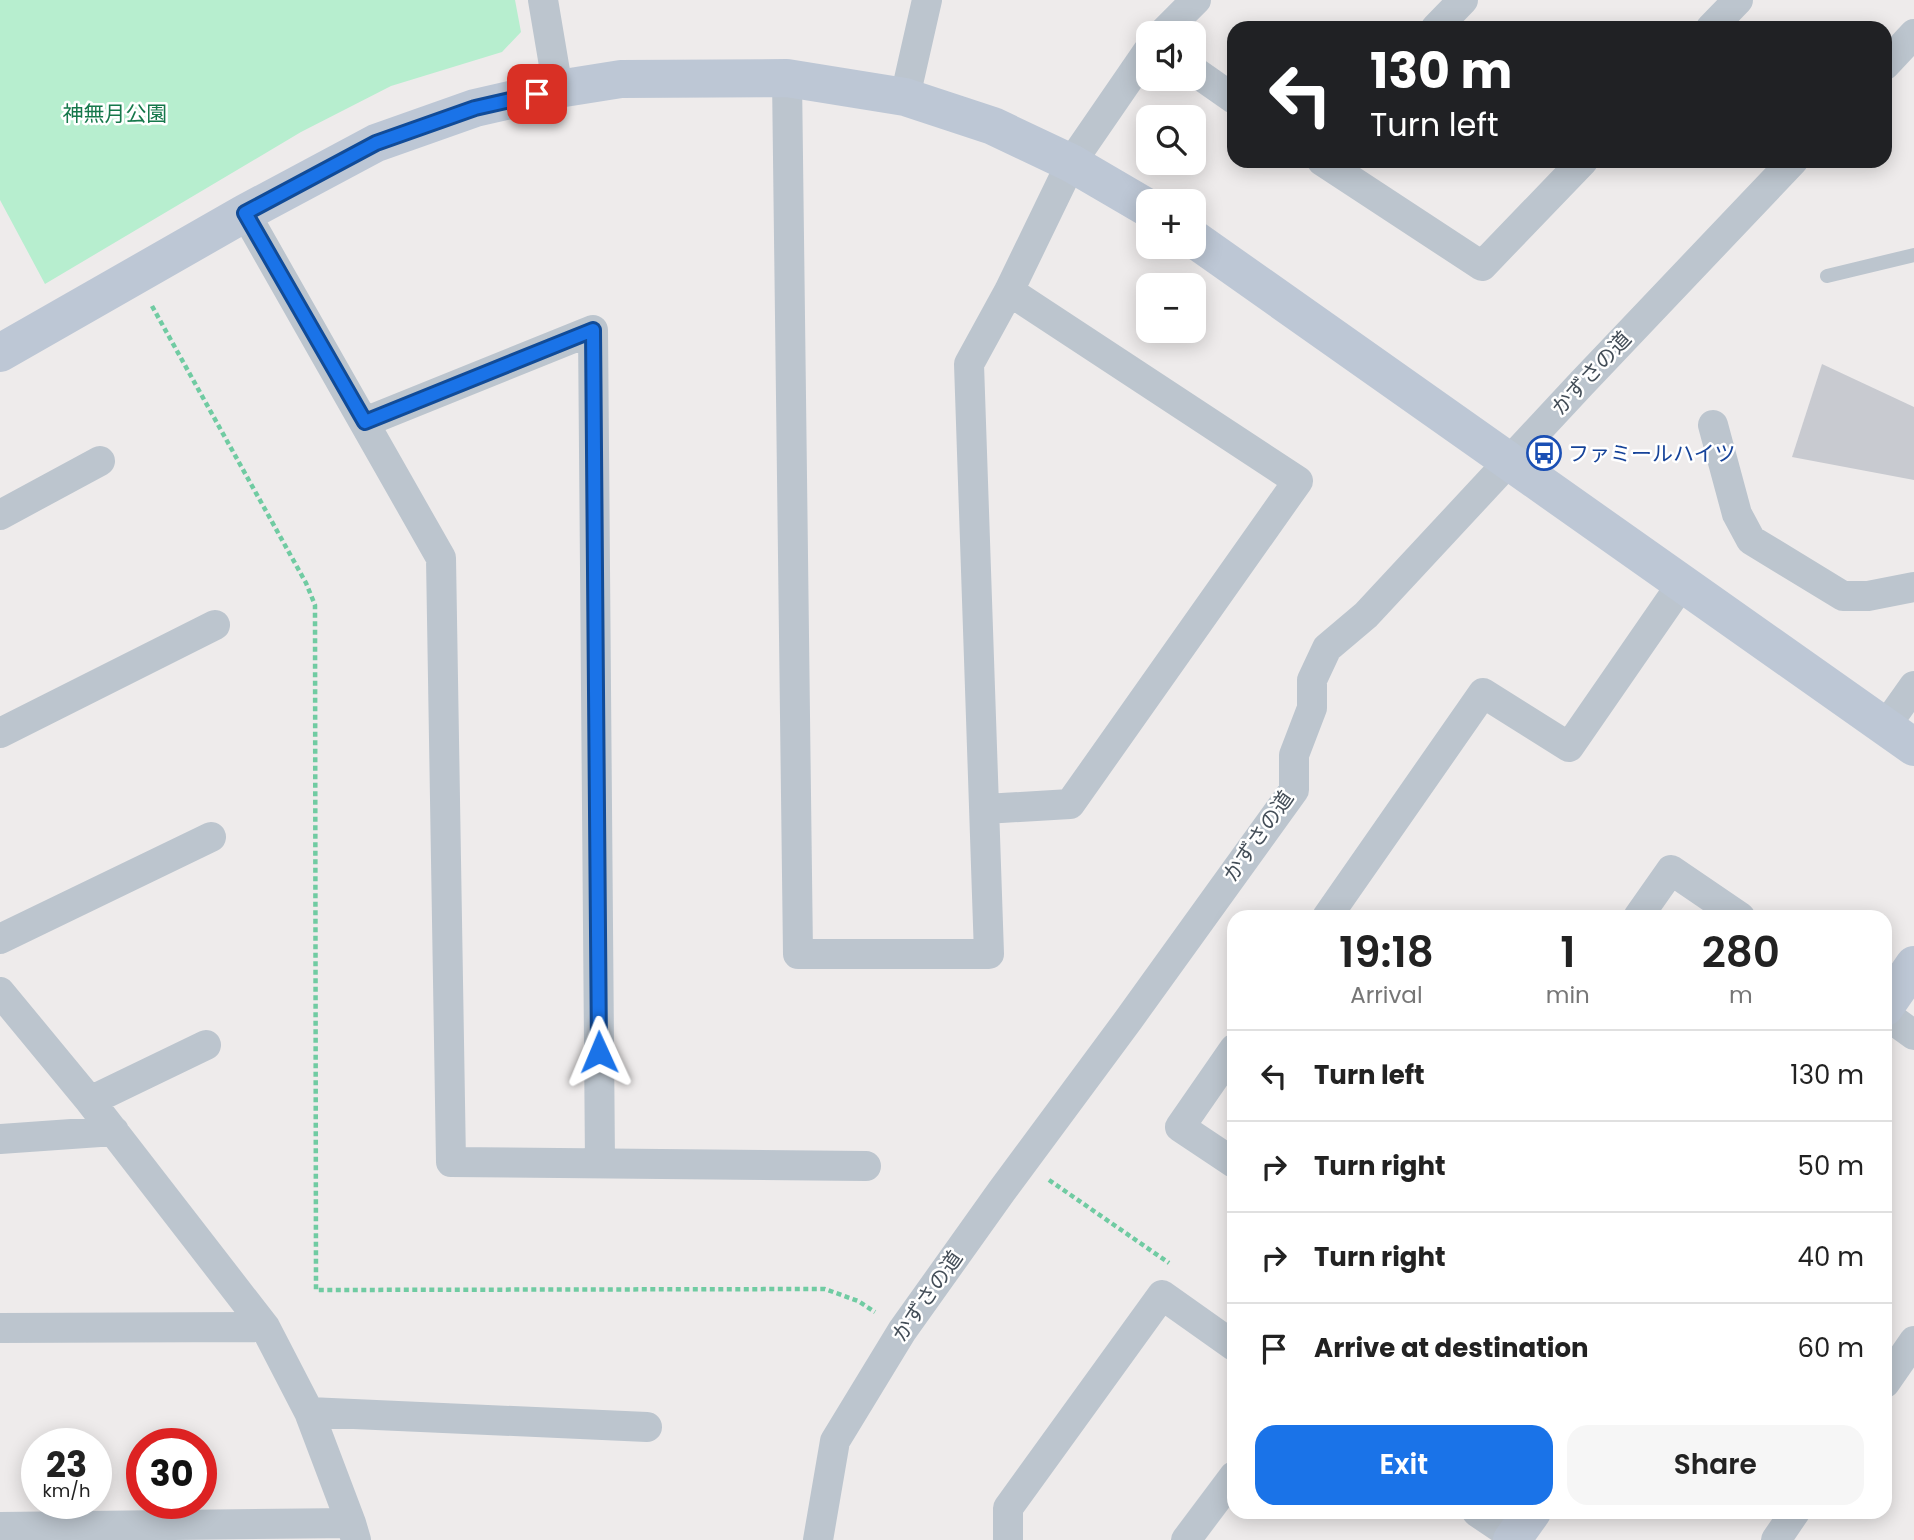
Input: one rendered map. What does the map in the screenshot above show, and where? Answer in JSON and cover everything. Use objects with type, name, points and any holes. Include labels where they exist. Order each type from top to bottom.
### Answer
[{"type":"street","points":[[543,0],[558,89]]},
{"type":"street","points":[[905,97],[927,0]]},
{"type":"street","points":[[1175,21],[1196,0]]},
{"type":"street","points":[[1443,21],[1463,0]]},
{"type":"street","points":[[1718,21],[1738,0]]},
{"type":"street","points":[[1892,58],[1914,34]]},
{"type":"street","points":[[787,78],[799,954],[989,954],[969,364],[1009,291],[1071,163],[1136,68]]},
{"type":"street","points":[[3,345],[376,143],[475,108],[558,89],[621,79],[787,78],[905,97],[993,126],[1071,163],[1136,201]]},
{"type":"street","points":[[1206,79],[1227,94]]},
{"type":"street","points":[[1333,168],[1482,266],[1576,168]]},
{"type":"street","name":"かずさの道","points":[[818,1540],[835,1441],[902,1331],[1294,790],[1294,755],[1312,709],[1312,680],[1327,648],[1366,615],[1786,168]]},
{"type":"street","points":[[245,213],[441,558],[451,1162],[866,1166]]},
{"type":"street","points":[[1206,247],[1899,737],[1914,686]]},
{"type":"street","points":[[985,808],[1070,804],[1298,481],[1009,291]]},
{"type":"street","points":[[365,422],[593,330],[600,1163]]},
{"type":"street","points":[[1713,425],[1737,514],[1751,540],[1843,596],[1868,596],[1914,587]]},
{"type":"street","points":[[0,515],[100,461]]},
{"type":"street","points":[[1332,910],[1483,693],[1569,747],[1683,582]]},
{"type":"street","points":[[0,733],[215,625]]},
{"type":"street","points":[[0,939],[211,837]]},
{"type":"street","points":[[1643,910],[1671,870],[1730,910]]},
{"type":"street","points":[[1892,997],[1914,965]]},
{"type":"street","points":[[0,992],[114,1131],[265,1326],[309,1412],[353,1531],[0,1527]]},
{"type":"street","points":[[1892,1019],[1914,1035]]},
{"type":"street","points":[[90,1101],[206,1045]]},
{"type":"street","points":[[1227,1059],[1180,1127],[1227,1158]]},
{"type":"street","points":[[0,1139],[114,1131]]},
{"type":"street","points":[[1008,1540],[1008,1507],[1163,1295],[1227,1341]]},
{"type":"street","points":[[0,1328],[265,1326]]},
{"type":"street","points":[[1892,1373],[1914,1341]]},
{"type":"street","points":[[309,1412],[647,1427]]},
{"type":"street","points":[[1186,1540],[1227,1485]]},
{"type":"street","points":[[1493,1519],[1519,1530]]},
{"type":"street","points":[[1776,1540],[1790,1519]]},
{"type":"lane","points":[[1827,276],[1914,255]]},
{"type":"path","points":[[135,275],[306,583],[315,605],[316,1290],[825,1289],[859,1300],[902,1331]]},
{"type":"path","points":[[1023,1162],[1178,1269]]},
{"type":"green space","name":"神無月公園","points":[[0,0],[515,0],[521,32],[502,52],[391,86],[301,132],[45,284],[0,200]]},
{"type":"building","points":[[1822,364],[1914,407],[1914,480],[1792,457]]},
{"type":"place","name":"ファミールハイツ","points":[[1544,453]]},
{"type":"route","points":[[537,94],[475,108],[376,143],[245,213],[365,422],[593,330],[599,1052]]}]
